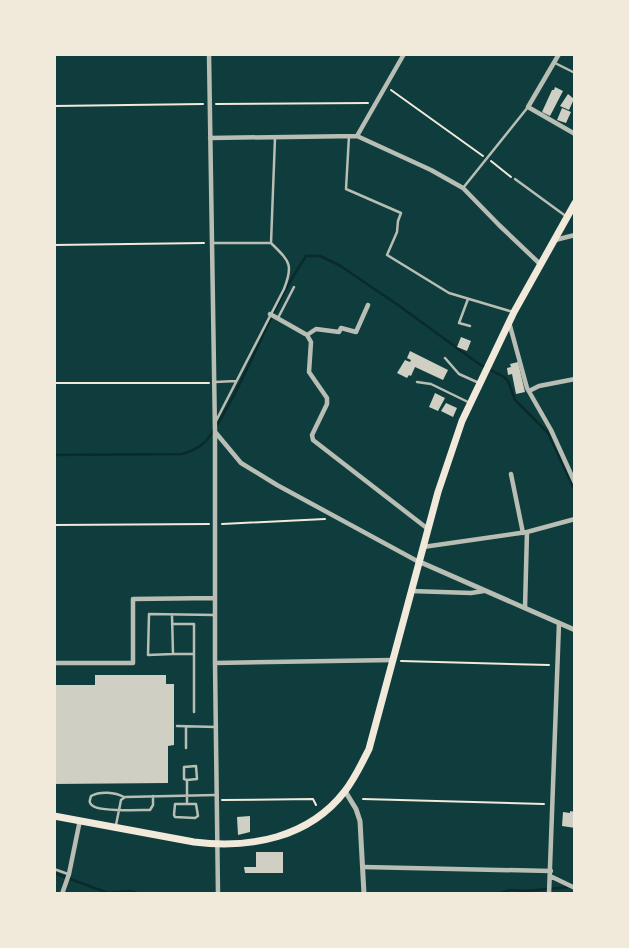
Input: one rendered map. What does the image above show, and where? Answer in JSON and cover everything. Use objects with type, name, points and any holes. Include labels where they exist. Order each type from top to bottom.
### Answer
[{"type":"main road","points":[[54,816],[194,842],[217,844],[263,841],[296,830],[320,817],[345,791],[369,749],[428,529],[449,458],[470,403],[513,312],[575,203]]},
{"type":"street","points":[[209,54],[218,894]]},
{"type":"street","points":[[357,136],[404,54]]},
{"type":"street","points":[[556,57],[528,107],[575,134]]},
{"type":"street","points":[[210,138],[357,136],[463,188],[540,264]]},
{"type":"street","points":[[554,240],[575,235]]},
{"type":"street","points":[[307,335],[316,330],[339,332],[341,328],[356,332],[368,305]]},
{"type":"street","points":[[270,314],[307,335],[311,342],[309,372],[327,398],[313,440],[428,529]]},
{"type":"street","points":[[509,321],[529,391],[551,430],[575,483]]},
{"type":"street","points":[[529,391],[539,386],[575,379]]},
{"type":"street","points":[[215,432],[241,463],[276,485],[420,562],[575,630]]},
{"type":"street","points":[[512,474],[525,533],[525,608]]},
{"type":"street","points":[[423,547],[525,533],[575,519]]},
{"type":"street","points":[[411,592],[471,593],[485,590]]},
{"type":"street","points":[[54,663],[133,663],[133,598],[215,598]]},
{"type":"street","points":[[549,894],[559,623]]},
{"type":"street","points":[[215,663],[393,660]]},
{"type":"street","points":[[345,791],[360,821],[364,894]]},
{"type":"street","points":[[62,894],[80,820]]},
{"type":"street","points":[[363,867],[551,874],[575,888]]},
{"type":"lane","points":[[556,57],[575,73]]},
{"type":"lane","points":[[463,188],[528,107]]},
{"type":"lane","points":[[349,136],[346,188],[401,213],[397,232],[387,255],[449,293],[513,312]]},
{"type":"lane","points":[[271,243],[275,138]]},
{"type":"lane","points":[[515,179],[567,217]]},
{"type":"lane","points":[[212,243],[271,243],[288,260],[289,273],[284,289],[214,424]]},
{"type":"lane","points":[[278,318],[294,287]]},
{"type":"lane","points":[[468,299],[458,323],[471,326]]},
{"type":"lane","points":[[445,358],[459,374],[479,383]]},
{"type":"lane","points":[[213,383],[236,381]]},
{"type":"lane","points":[[417,382],[431,384],[470,403]]},
{"type":"lane","points":[[194,654],[148,655],[149,614],[215,615]]},
{"type":"lane","points":[[172,615],[173,654]]},
{"type":"lane","points":[[172,624],[194,624],[194,712]]},
{"type":"lane","points":[[177,726],[216,727]]},
{"type":"lane","points":[[186,727],[186,747]]},
{"type":"lane","points":[[187,780],[197,779],[196,766],[184,767],[187,804]]},
{"type":"lane","points":[[153,796],[151,809],[119,811],[94,807],[90,799],[96,793],[116,793],[124,797],[153,796],[187,795],[216,797]]},
{"type":"lane","points":[[115,827],[124,797]]},
{"type":"lane","points":[[175,804],[187,804],[197,805],[197,817],[174,817],[175,804]]},
{"type":"lane","points":[[54,869],[69,874]]},
{"type":"path","points":[[385,86],[515,179]]},
{"type":"path","points":[[54,246],[212,243]]},
{"type":"path","points":[[54,383],[213,383]]},
{"type":"path","points":[[54,525],[215,524],[340,519]]},
{"type":"path","points":[[393,660],[557,665]]},
{"type":"path","points":[[216,797],[313,799],[316,805]]},
{"type":"path","points":[[363,799],[553,804]]},
{"type":"building","points":[[555,87],[563,91],[550,116],[542,112]]},
{"type":"building","points":[[568,94],[574,99],[569,110],[560,106]]},
{"type":"building","points":[[562,108],[571,112],[566,123],[557,120]]},
{"type":"building","points":[[461,337],[471,341],[467,351],[457,347]]},
{"type":"building","points":[[410,351],[448,370],[443,380],[415,367],[407,378],[397,373],[405,360],[410,362],[407,358]]},
{"type":"building","points":[[518,362],[525,392],[516,394],[512,374],[508,375],[507,368]]},
{"type":"building","points":[[435,393],[445,398],[438,411],[429,407]]},
{"type":"building","points":[[446,403],[457,408],[453,417],[441,411]]},
{"type":"building","points":[[95,675],[166,675],[166,684],[174,684],[174,745],[168,746],[168,783],[54,784],[54,685],[95,685]]},
{"type":"building","points":[[563,812],[575,812],[575,828],[562,826]]},
{"type":"building","points":[[250,816],[250,832],[238,835],[237,817]]},
{"type":"building","points":[[256,852],[283,852],[283,873],[245,873],[244,867],[256,867]]},
{"type":"waterway","points":[[217,425],[293,276],[306,256],[320,256],[339,265],[479,364],[504,377],[515,400],[548,433],[575,491]]},
{"type":"waterway","points":[[54,455],[182,454],[200,446],[213,431]]},
{"type":"waterway","points":[[54,873],[108,893],[130,891],[141,894]]},
{"type":"waterway","points":[[498,894],[510,890],[571,887]]}]
